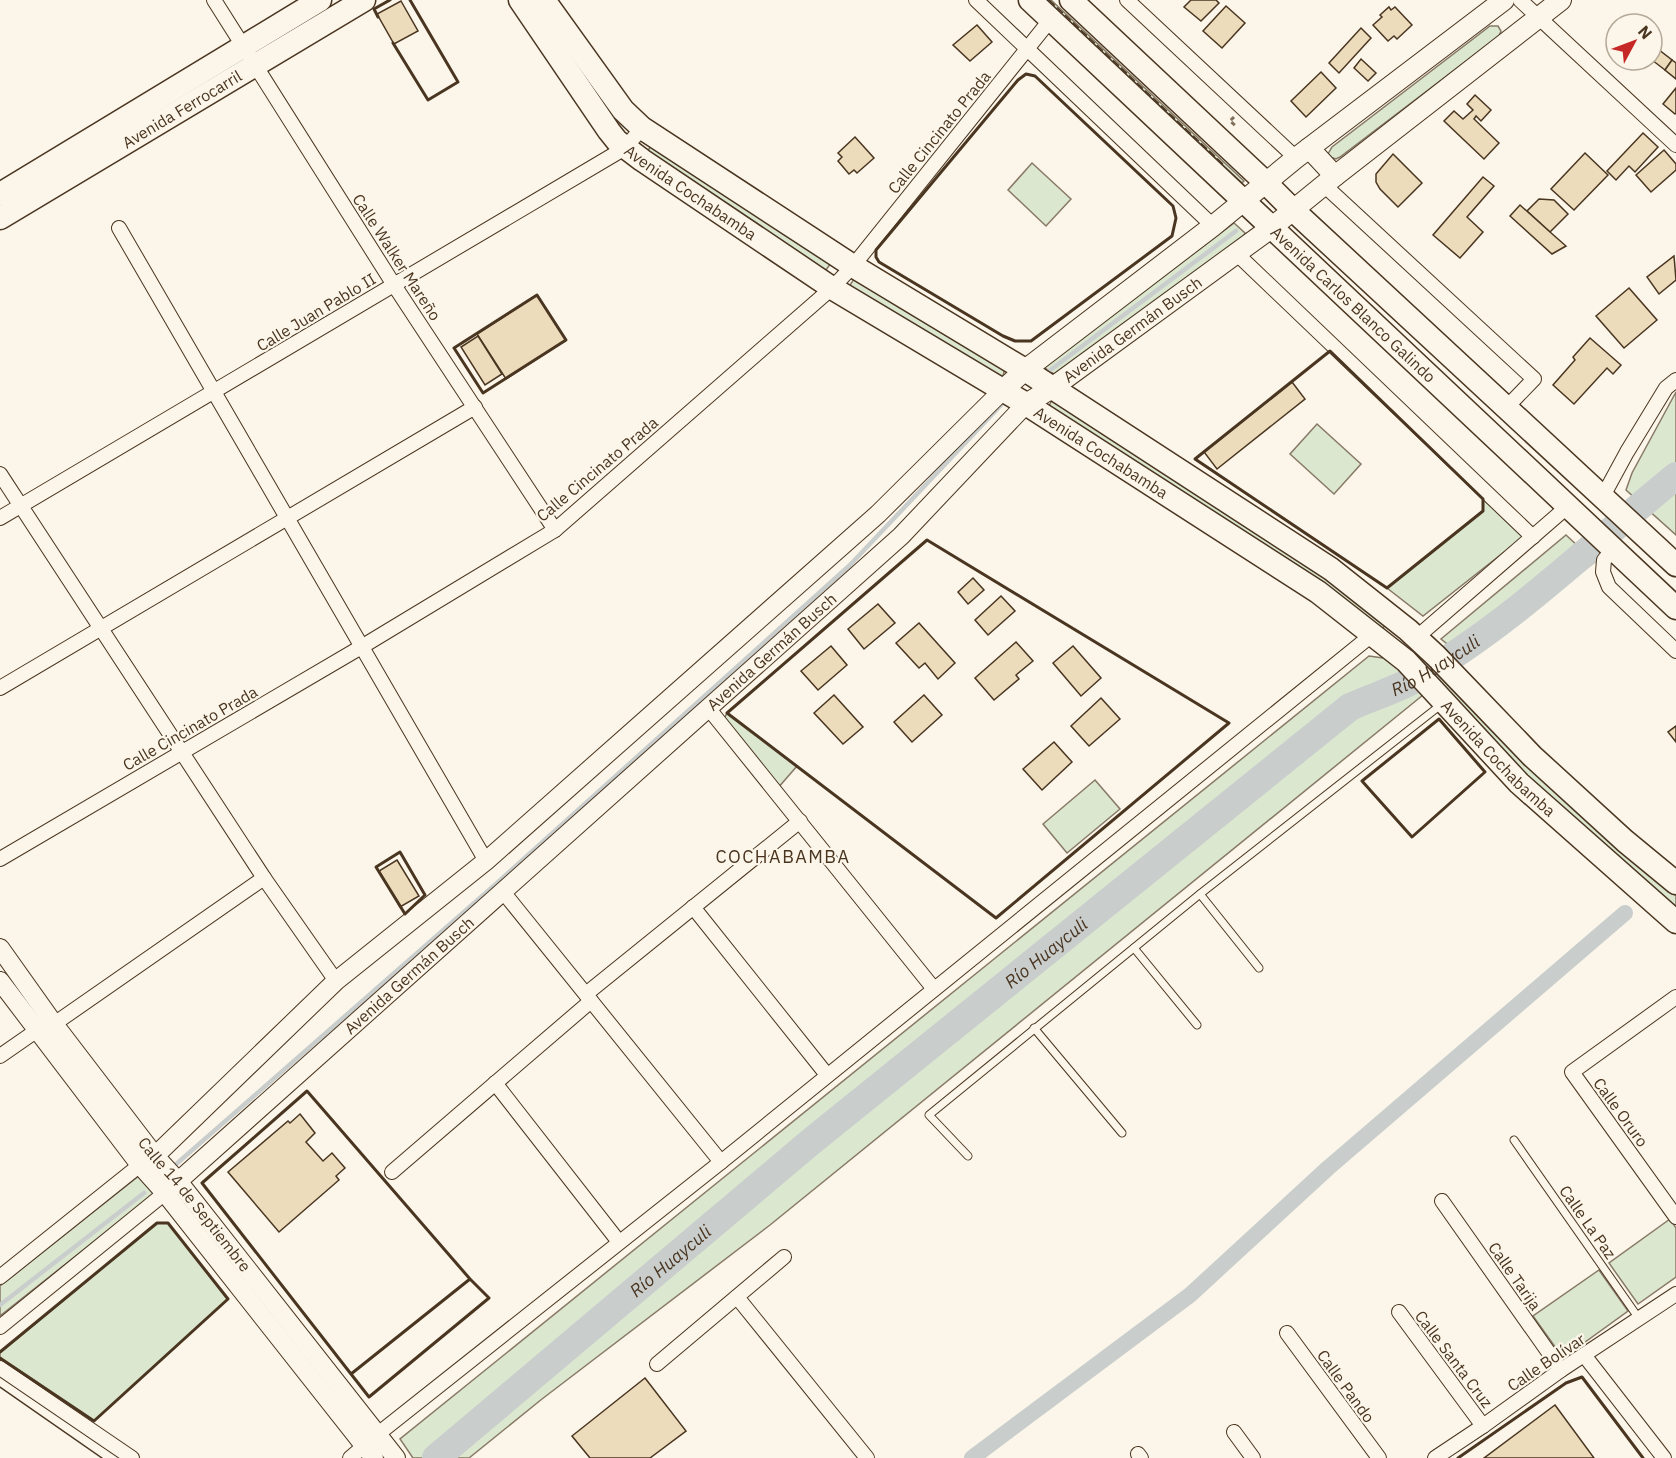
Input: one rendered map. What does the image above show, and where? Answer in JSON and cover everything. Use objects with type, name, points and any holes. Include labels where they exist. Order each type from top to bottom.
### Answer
[{"type":"main road","name":"Avenida Ferrocarril","points":[[0,218],[250,55],[320,0]]},
{"type":"main road","name":"Avenida Ferrocarril","points":[[0,194],[250,55],[364,0]]},
{"type":"main road","name":"Avenida Cochabamba","points":[[520,0],[609,130],[625,148],[832,288],[1026,404],[1318,592],[1381,641],[1421,678],[1519,783],[1676,922]]},
{"type":"main road","name":"Avenida Cochabamba","points":[[544,0],[623,110],[642,128],[853,266],[1025,370],[1331,569],[1412,634],[1532,756],[1625,841],[1676,883]]},
{"type":"main road","name":"Avenida Carlos Blanco Galindo","points":[[1030,0],[1676,608]]},
{"type":"main road","name":"Avenida Carlos Blanco Galindo","points":[[1071,0],[1676,566]]},
{"type":"main road","name":"Avenida Germán Busch","points":[[1003,390],[1025,370],[1213,226],[1302,153],[1504,0]]},
{"type":"main road","name":"Avenida Germán Busch","points":[[1026,404],[1052,388],[1237,254],[1561,0]]},
{"type":"main road","points":[[1302,153],[1329,180]]},
{"type":"main road","points":[[1381,641],[1412,634]]},
{"type":"street","name":"Calle Walker Mareño","points":[[214,0],[394,285],[555,530]]},
{"type":"street","points":[[976,0],[1213,226]]},
{"type":"street","points":[[1127,0],[1302,153]]},
{"type":"street","points":[[1520,0],[1676,145]]},
{"type":"street","name":"Calle Cincinato Prada","points":[[0,859],[363,646],[555,530],[832,288],[853,266],[1051,19]]},
{"type":"street","name":"Calle Juan Pablo II","points":[[0,518],[625,148],[642,128]]},
{"type":"street","points":[[1329,180],[1534,379],[1506,408]]},
{"type":"street","points":[[119,228],[486,861]]},
{"type":"street","points":[[1237,254],[1533,537]]},
{"type":"street","points":[[1616,511],[1627,452],[1666,388],[1676,380]]},
{"type":"street","name":"Avenida Germán Busch","points":[[0,1277],[148,1161],[336,981],[486,861],[878,514],[1003,390]]},
{"type":"street","name":"Avenida Germán Busch","points":[[0,1327],[172,1187],[709,709],[901,536],[1026,404]]},
{"type":"street","points":[[0,688],[475,407]]},
{"type":"street","points":[[0,474],[264,878],[336,981]]},
{"type":"street","points":[[1412,634],[1567,507]]},
{"type":"street","points":[[1605,543],[1603,572],[1609,587],[1676,651]]},
{"type":"street","points":[[363,1454],[378,1434],[721,1162],[934,989],[1381,641]]},
{"type":"street","points":[[709,709],[934,989]]},
{"type":"street","points":[[392,1172],[693,907],[800,821]]},
{"type":"street","points":[[0,1056],[36,1030],[54,1024],[264,878]]},
{"type":"street","points":[[504,893],[721,1162]]},
{"type":"street","points":[[693,907],[827,1075]]},
{"type":"street","name":"Calle 14 de Septiembre","points":[[0,948],[148,1161]]},
{"type":"street","name":"Calle 14 de Septiembre","points":[[0,981],[36,1030],[172,1187],[396,1458]]},
{"type":"street","name":"Calle Oruro","points":[[1676,997],[1572,1072],[1676,1217]]},
{"type":"street","points":[[495,1083],[619,1242]]},
{"type":"street","name":"Calle 14 de Septiembre","points":[[172,1187],[363,1454]]},
{"type":"street","name":"Calle Tarija","points":[[1442,1201],[1561,1370]]},
{"type":"street","points":[[657,1364],[784,1257]]},
{"type":"street","name":"Calle Bolívar","points":[[1435,1458],[1484,1426],[1561,1370],[1640,1320],[1676,1294]]},
{"type":"street","points":[[737,1297],[867,1458]]},
{"type":"street","name":"Calle Santa Cruz","points":[[1399,1312],[1484,1426]]},
{"type":"street","name":"Calle Pando","points":[[1287,1333],[1379,1458]]},
{"type":"street","points":[[1584,1355],[1664,1458]]},
{"type":"street","points":[[0,1368],[132,1458]]},
{"type":"street","points":[[1234,1432],[1253,1458]]},
{"type":"lane","points":[[968,1156],[928,1115],[1200,894],[1444,702]]},
{"type":"lane","points":[[1200,894],[1259,968]]},
{"type":"lane","points":[[1134,948],[1197,1025]]},
{"type":"lane","points":[[1034,1028],[1122,1132]]},
{"type":"lane","name":"Calle La Paz","points":[[1514,1140],[1640,1320]]},
{"type":"green space","points":[[1045,0],[1051,0],[1244,181],[1242,183]]},
{"type":"green space","points":[[1490,26],[1498,26],[1501,31],[1499,36],[1340,157],[1336,159],[1330,157],[1328,154],[1332,147]]},
{"type":"green space","points":[[654,146],[831,263],[826,270],[822,268],[648,151]]},
{"type":"green space","points":[[1032,163],[1071,199],[1046,226],[1008,190]]},
{"type":"green space","points":[[1234,223],[1245,233],[1242,240],[1057,376],[1043,367]]},
{"type":"green space","points":[[854,279],[1005,368],[1003,376],[1000,378],[852,290],[850,285]]},
{"type":"green space","points":[[1676,392],[1676,535],[1626,490],[1632,473]]},
{"type":"green space","points":[[1052,400],[1311,565],[1386,625],[1380,630],[1049,406]]},
{"type":"green space","points":[[1317,424],[1361,464],[1334,494],[1290,454]]},
{"type":"green space","points":[[1483,499],[1523,537],[1423,616],[1387,588],[1483,511]]},
{"type":"green space","points":[[1566,535],[1595,562],[1466,659],[1441,639]]},
{"type":"green space","points":[[1417,650],[1614,842],[1676,896],[1676,910],[1527,780],[1412,655]]},
{"type":"green space","points":[[1369,656],[1390,659],[1423,695],[770,1225],[542,1399],[469,1458],[413,1458],[400,1439]]},
{"type":"green space","points":[[727,713],[797,766],[777,789],[723,721]]},
{"type":"green space","points":[[1095,780],[1120,809],[1067,853],[1043,824]]},
{"type":"green space","points":[[140,1175],[154,1194],[0,1316],[0,1286]]},
{"type":"green space","points":[[1670,1219],[1676,1228],[1676,1277],[1638,1304],[1609,1263]]},
{"type":"green space","points":[[157,1223],[168,1223],[228,1299],[94,1421],[0,1358],[0,1353]]},
{"type":"green space","points":[[1599,1270],[1628,1311],[1563,1358],[1533,1316]]},
{"type":"building","points":[[1191,0],[1216,0],[1219,3],[1201,21],[1184,7]]},
{"type":"building","points":[[401,1],[418,31],[394,44],[377,14]]},
{"type":"building","points":[[1226,6],[1245,23],[1222,48],[1203,31]]},
{"type":"building","points":[[1389,7],[1391,10],[1395,7],[1412,25],[1397,39],[1394,36],[1388,41],[1373,25]]},
{"type":"building","points":[[977,25],[992,42],[970,61],[953,45]]},
{"type":"building","points":[[1361,28],[1371,38],[1339,73],[1329,63]]},
{"type":"building","points":[[1664,54],[1672,60],[1664,69]]},
{"type":"building","points":[[1361,59],[1376,73],[1368,81],[1354,68]]},
{"type":"building","points":[[1672,60],[1676,63],[1676,79],[1665,70]]},
{"type":"building","points":[[1321,72],[1336,88],[1306,117],[1291,101]]},
{"type":"building","points":[[1676,88],[1676,113],[1675,114],[1663,104]]},
{"type":"building","points":[[1475,95],[1491,110],[1481,121],[1476,116],[1474,119],[1499,143],[1484,159],[1444,121],[1454,111],[1463,119],[1473,110],[1467,104]]},
{"type":"building","points":[[1643,133],[1658,147],[1635,172],[1629,166],[1616,180],[1607,171]]},
{"type":"building","points":[[855,137],[874,158],[857,173],[854,170],[849,174],[838,161],[842,157],[838,153]]},
{"type":"building","points":[[1664,150],[1676,164],[1676,170],[1651,192],[1636,175]]},
{"type":"building","points":[[1585,153],[1608,175],[1574,210],[1551,189]]},
{"type":"building","points":[[1393,154],[1422,183],[1398,207],[1376,182],[1376,174]]},
{"type":"building","points":[[1483,177],[1494,186],[1467,217],[1483,232],[1460,258],[1433,235]]},
{"type":"building","points":[[1539,199],[1554,200],[1568,214],[1550,232],[1527,211]]},
{"type":"building","points":[[1520,205],[1566,246],[1552,254],[1510,216]]},
{"type":"building","points":[[1674,256],[1676,280],[1659,294],[1647,277]]},
{"type":"building","points":[[1629,288],[1657,320],[1624,348],[1596,316]]},
{"type":"building","points":[[537,295],[566,340],[506,379],[477,334]]},
{"type":"building","points":[[478,336],[502,374],[485,385],[461,347]]},
{"type":"building","points":[[1590,338],[1621,365],[1613,374],[1607,368],[1574,404],[1553,385],[1575,360],[1573,357]]},
{"type":"building","points":[[1292,382],[1305,399],[1217,469],[1204,452]]},
{"type":"building","points":[[973,578],[984,590],[968,604],[958,592]]},
{"type":"building","points":[[1001,596],[1015,611],[988,635],[975,620]]},
{"type":"building","points":[[878,604],[895,623],[864,649],[848,629]]},
{"type":"building","points":[[919,623],[955,663],[938,679],[925,663],[919,668],[896,643]]},
{"type":"building","points":[[1016,642],[1033,661],[1016,675],[1019,679],[994,700],[975,678]]},
{"type":"building","points":[[831,646],[847,665],[818,690],[801,671]]},
{"type":"building","points":[[1073,646],[1101,678],[1081,696],[1053,663]]},
{"type":"building","points":[[834,695],[863,727],[843,744],[814,713]]},
{"type":"building","points":[[924,695],[942,715],[912,742],[894,722]]},
{"type":"building","points":[[1101,698],[1120,719],[1089,746],[1071,726]]},
{"type":"building","points":[[1676,726],[1676,742],[1668,732]]},
{"type":"building","points":[[1054,742],[1072,762],[1042,790],[1023,769]]},
{"type":"building","points":[[397,860],[419,896],[400,907],[379,871]]},
{"type":"building","points":[[300,1114],[315,1133],[306,1142],[323,1161],[332,1153],[345,1168],[336,1176],[339,1180],[279,1232],[228,1172],[288,1121],[290,1123]]},
{"type":"building","points":[[645,1378],[686,1431],[650,1458],[590,1458],[572,1436]]},
{"type":"building","points":[[1555,1405],[1594,1458],[1484,1458]]},
{"type":"waterway","points":[[1049,371],[1236,231]]},
{"type":"waterway","points":[[174,1166],[497,883],[850,565],[1001,405]]},
{"type":"waterway","name":"Río Huayculi","points":[[436,1458],[813,1140],[1350,707],[1417,678],[1486,633],[1676,476]]},
{"type":"waterway","points":[[972,1458],[1190,1295],[1328,1168],[1625,913]]},
{"type":"waterway","points":[[0,1305],[144,1193]]},
{"type":"tram line","points":[[0,1387],[102,1458]]},
{"type":"fence","points":[[1049,0],[1223,164]]},
{"type":"wall","points":[[378,17],[374,9],[390,0]]},
{"type":"wall","points":[[393,43],[428,100],[458,82],[410,0]]},
{"type":"wall","points":[[1026,74],[1035,76],[1173,206],[1176,218],[1172,236],[1031,341],[1015,341],[879,262],[876,250],[1018,80],[1026,74]]},
{"type":"wall","points":[[537,295],[566,340],[483,393],[454,348],[537,295]]},
{"type":"wall","points":[[1330,351],[1483,499],[1483,511],[1387,588],[1195,459],[1330,351]]},
{"type":"wall","points":[[927,540],[1229,723],[996,918],[727,713],[927,540]]},
{"type":"wall","points":[[1439,719],[1485,772],[1412,837],[1362,781],[1439,719]]},
{"type":"wall","points":[[400,852],[425,895],[405,914],[376,867],[400,852]]},
{"type":"wall","points":[[470,1279],[351,1374],[202,1183],[307,1091],[489,1298],[369,1397],[351,1374],[470,1279]]},
{"type":"wall","points":[[0,1352],[157,1223],[168,1223],[228,1299],[94,1421],[0,1358]]},
{"type":"wall","points":[[1458,1458],[1566,1383],[1582,1377],[1643,1458]]},
{"type":"district","name":"COCHABAMBA","points":[[783,856]]}]
